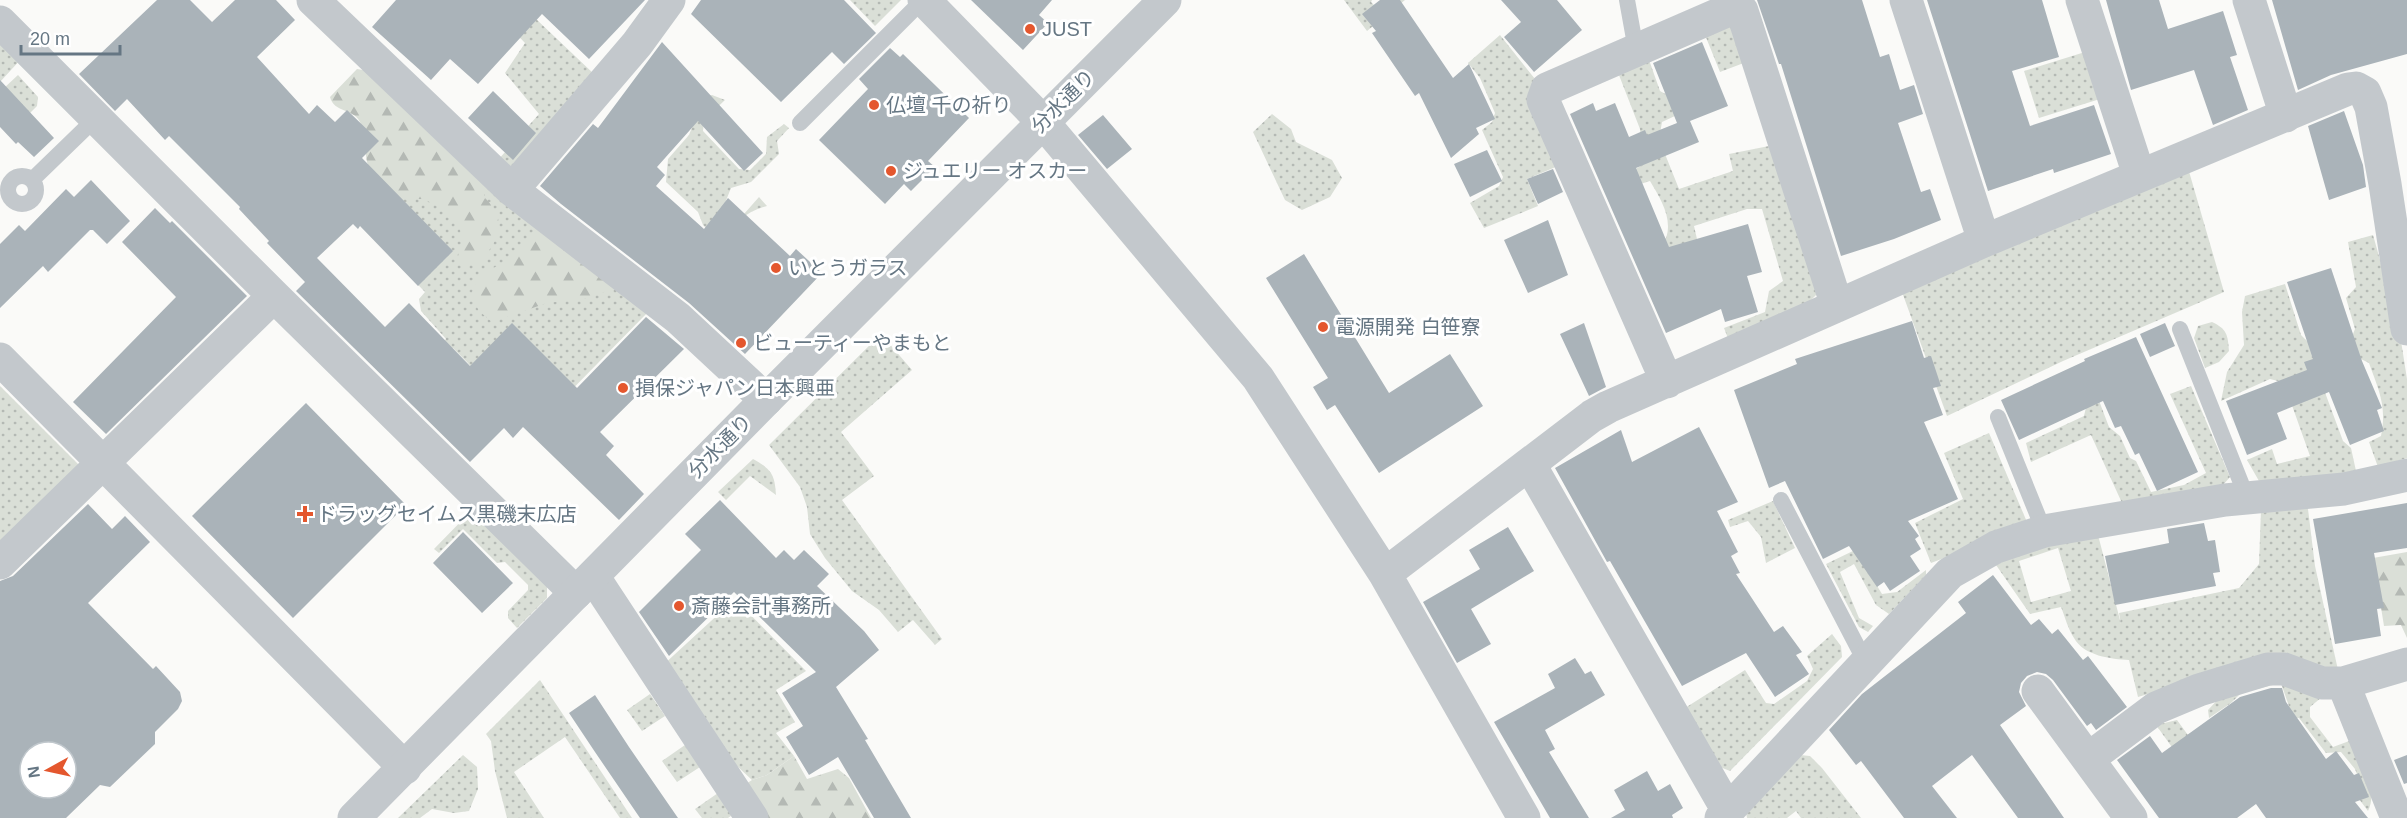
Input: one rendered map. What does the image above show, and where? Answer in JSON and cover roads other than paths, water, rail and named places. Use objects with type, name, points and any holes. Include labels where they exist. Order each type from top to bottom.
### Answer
[{"type":"street","points":[[313,0],[512,190],[678,318],[766,400]]},
{"type":"street","points":[[512,190],[637,44],[669,0]]},
{"type":"street","points":[[923,0],[1042,121],[1258,378],[1385,574],[1524,818]]},
{"type":"street","name":"分水通り","points":[[354,818],[1042,121],[1165,0]]},
{"type":"street","points":[[1906,0],[1984,241]]},
{"type":"street","points":[[2082,0],[2139,175]]},
{"type":"street","points":[[2249,0],[2286,116]]},
{"type":"street","points":[[1666,382],[1543,100],[1547,89],[1733,8],[1742,11],[1837,306]]},
{"type":"street","points":[[0,22],[274,296],[584,584],[752,818]]},
{"type":"street","points":[[1385,574],[1592,416],[1984,241],[2348,88],[2356,88],[2366,93],[2371,107],[2407,329]]},
{"type":"street","points":[[0,563],[274,296]]},
{"type":"street","points":[[0,359],[405,768]]},
{"type":"street","points":[[1530,465],[1725,815],[1950,573],[1996,547],[2044,531],[2247,498],[2344,489],[2407,475]]},
{"type":"street","points":[[2088,759],[2156,708],[2199,690],[2268,669],[2284,669],[2322,683],[2343,682],[2407,664]]},
{"type":"street","points":[[2343,682],[2397,818]]},
{"type":"street","points":[[2038,691],[2131,818]]},
{"type":"lane","points":[[800,123],[923,0]]},
{"type":"lane","points":[[1627,0],[1636,50]]},
{"type":"lane","points":[[32,180],[96,118]]},
{"type":"lane","points":[[2180,329],[2247,498]]},
{"type":"lane","points":[[1998,417],[2044,531]]},
{"type":"lane","points":[[1781,500],[1866,663]]},
{"type":"place","name":"JUST","points":[[1030,29]]},
{"type":"place","name":"仏壇 千の祈り","points":[[874,105]]},
{"type":"place","name":"ジュエリー オスカー","points":[[891,171]]},
{"type":"place","name":"いとうガラス","points":[[776,268]]},
{"type":"place","name":"電源開発 白笹寮","points":[[1323,327]]},
{"type":"place","name":"ビューティーやまもと","points":[[741,343]]},
{"type":"place","name":"損保ジャパン日本興亜","points":[[623,388]]},
{"type":"place","name":"ドラッグセイムス黒磯末広店","points":[[305,514]]},
{"type":"place","name":"斎藤会計事務所","points":[[679,606]]}]
